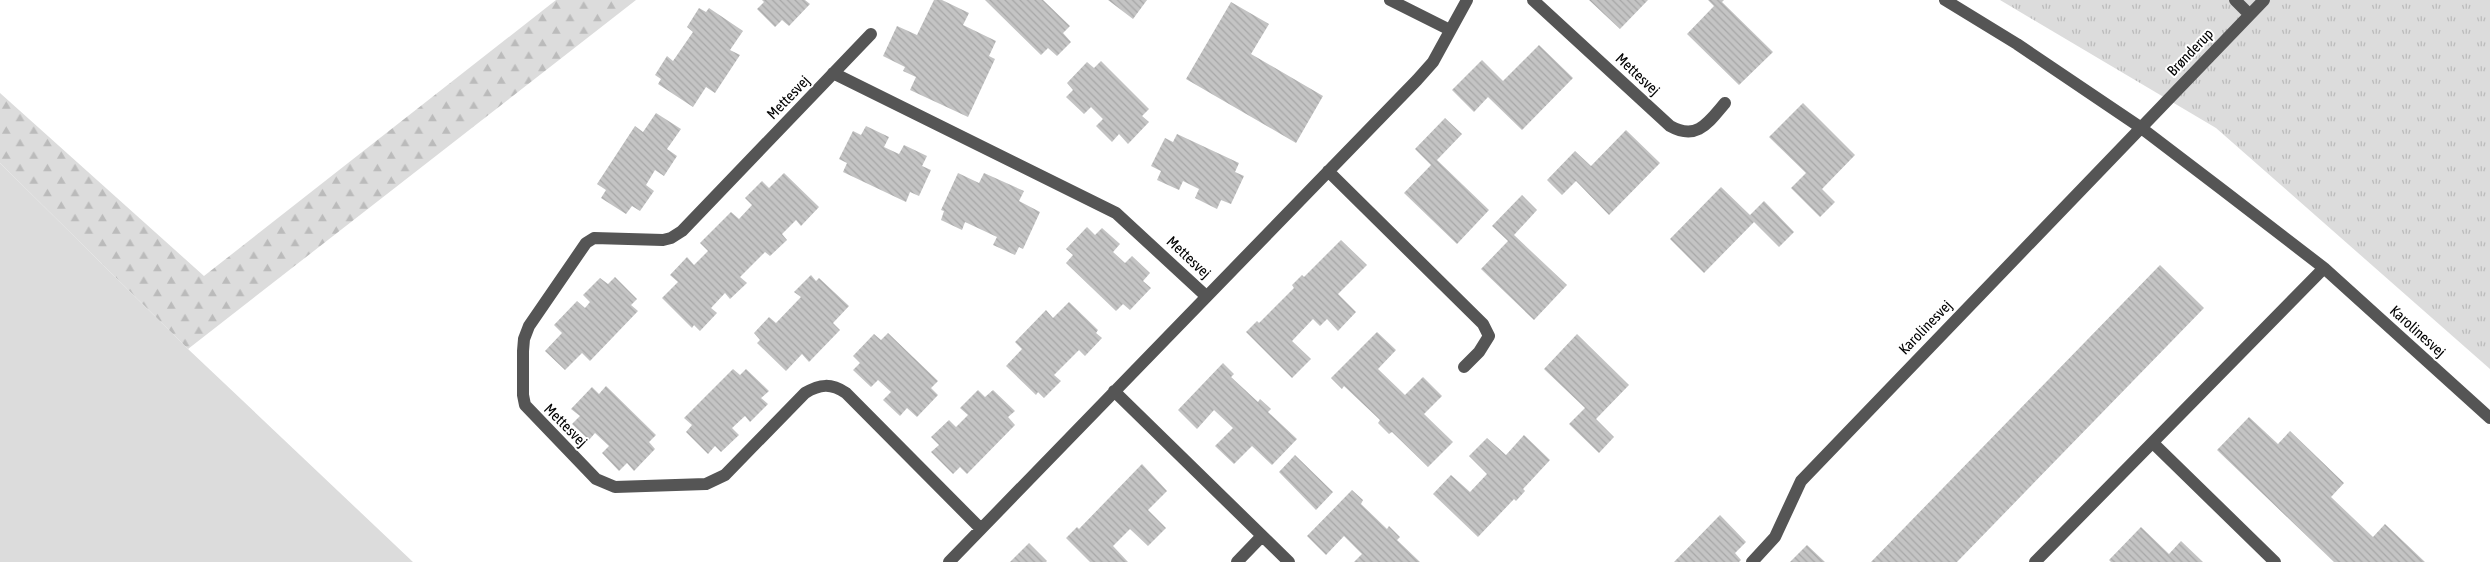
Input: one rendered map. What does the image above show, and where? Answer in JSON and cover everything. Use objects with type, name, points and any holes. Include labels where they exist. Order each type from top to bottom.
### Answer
[{"type":"street","points":[[1390,0],[1450,30]]},
{"type":"street","name":"Mettesvej","points":[[949,562],[1417,80],[1432,62],[1467,0]]},
{"type":"street","name":"Mettesvej","points":[[1533,0],[1670,126],[1680,132],[1691,132],[1700,129],[1725,103]]},
{"type":"street","name":"Karolinesvej","points":[[1944,0],[2017,44],[2140,127],[2324,268],[2490,418]]},
{"type":"street","points":[[2235,0],[2249,14]]},
{"type":"street","name":"Brønderup","points":[[2140,127],[2264,0]]},
{"type":"street","name":"Mettesvej","points":[[871,34],[682,231],[672,238],[662,240],[594,238],[586,243],[529,326],[524,339],[523,396],[525,405],[596,479],[605,484],[615,487],[706,484],[725,475],[806,393],[825,385],[836,387],[846,393],[981,528]]},
{"type":"street","name":"Mettesvej","points":[[833,73],[1105,206],[1126,221],[1206,296]]},
{"type":"street","name":"Karolinesvej","points":[[1752,562],[1775,537],[1801,481],[2140,127]]},
{"type":"street","points":[[1328,171],[1483,324],[1489,336],[1480,352],[1464,367]]},
{"type":"street","points":[[2035,562],[2324,268]]},
{"type":"street","points":[[1114,391],[1289,562]]},
{"type":"street","points":[[2153,443],[2276,562]]},
{"type":"street","points":[[1237,562],[1262,536]]},
{"type":"green space","points":[[556,0],[636,0],[188,349],[0,163],[0,93],[204,276]]},
{"type":"green space","points":[[2000,0],[2490,0],[2490,369],[2216,128]]},
{"type":"green space","points":[[0,163],[188,349],[413,562],[0,562]]},
{"type":"building","points":[[762,0],[805,0],[810,4],[789,26],[782,20],[775,27],[757,9],[764,2]]},
{"type":"building","points":[[934,0],[942,0],[969,13],[963,25],[996,41],[989,56],[995,59],[968,117],[910,90],[916,77],[903,71],[905,67],[883,56],[897,26],[917,35]]},
{"type":"building","points":[[985,0],[1043,0],[1070,26],[1063,33],[1071,42],[1057,56],[1048,48],[1041,55]]},
{"type":"building","points":[[1108,0],[1147,0],[1133,19]]},
{"type":"building","points":[[1589,0],[1648,0],[1620,29]]},
{"type":"building","points":[[1708,0],[1724,0],[1722,2],[1773,52],[1739,85],[1687,34],[1714,6]]},
{"type":"building","points":[[1231,2],[1269,24],[1251,54],[1323,96],[1296,143],[1186,79]]},
{"type":"building","points":[[699,8],[706,12],[709,8],[743,31],[730,50],[740,55],[715,93],[706,87],[693,107],[658,84],[661,79],[655,75],[667,56],[673,61],[693,32],[687,27]]},
{"type":"building","points":[[1539,45],[1573,78],[1522,130],[1488,97],[1474,112],[1452,90],[1482,60],[1503,81]]},
{"type":"building","points":[[1101,61],[1149,109],[1142,116],[1149,122],[1128,144],[1119,134],[1112,142],[1096,126],[1103,119],[1091,107],[1084,114],[1066,97],[1073,90],[1067,83],[1087,62],[1094,68]]},
{"type":"building","points":[[1803,103],[1855,155],[1822,189],[1835,202],[1820,217],[1791,188],[1806,173],[1769,137]]},
{"type":"building","points":[[656,113],[681,129],[667,149],[677,156],[664,176],[655,170],[646,185],[654,191],[640,211],[632,206],[626,214],[601,198],[606,190],[597,184],[635,126],[643,132]]},
{"type":"building","points":[[1445,118],[1462,134],[1437,160],[1489,210],[1457,244],[1404,193],[1431,165],[1415,149]]},
{"type":"building","points":[[866,126],[889,137],[884,147],[899,154],[904,145],[927,156],[922,166],[931,170],[919,196],[910,192],[906,202],[843,172],[847,163],[839,159],[853,131],[861,135]]},
{"type":"building","points":[[1626,130],[1660,163],[1609,215],[1576,181],[1562,195],[1547,180],[1575,151],[1591,166]]},
{"type":"building","points":[[1177,134],[1239,163],[1235,172],[1244,176],[1231,204],[1221,200],[1217,209],[1195,198],[1199,189],[1183,181],[1179,190],[1157,180],[1161,171],[1151,166],[1165,138],[1173,142]]},
{"type":"building","points":[[784,173],[819,207],[801,226],[796,220],[782,234],[787,240],[770,256],[765,252],[740,277],[747,283],[730,299],[725,293],[711,308],[717,313],[700,331],[694,325],[692,328],[662,298],[678,282],[670,275],[687,257],[694,265],[708,251],[700,243],[731,212],[739,219],[752,205],[745,198],[762,181],[769,188]]},
{"type":"building","points":[[958,173],[979,183],[984,173],[1024,191],[1019,201],[1040,212],[1023,249],[1019,247],[1015,255],[993,245],[997,237],[965,222],[962,230],[941,220],[944,211],[941,210]]},
{"type":"building","points":[[1721,187],[1750,215],[1764,201],[1794,232],[1779,247],[1754,222],[1704,273],[1670,239]]},
{"type":"building","points":[[1522,195],[1537,210],[1514,235],[1567,285],[1534,320],[1481,269],[1508,241],[1492,226]]},
{"type":"building","points":[[1087,227],[1095,235],[1102,228],[1120,244],[1113,252],[1125,263],[1132,256],[1150,273],[1143,281],[1151,288],[1130,310],[1123,304],[1116,311],[1066,263],[1073,255],[1066,249]]},
{"type":"building","points":[[1341,240],[1367,265],[1338,294],[1356,312],[1338,331],[1327,319],[1320,326],[1313,319],[1292,341],[1311,359],[1292,378],[1246,332],[1257,321],[1259,323],[1294,288],[1292,285],[1302,275],[1304,277]]},
{"type":"building","points":[[2160,265],[2204,308],[1957,562],[1871,562]]},
{"type":"building","points":[[811,275],[816,281],[819,278],[849,306],[833,323],[840,330],[809,362],[802,354],[786,371],[757,343],[760,340],[754,333],[769,317],[776,323],[801,297],[794,292]]},
{"type":"building","points":[[615,277],[637,299],[631,305],[638,311],[590,361],[582,353],[565,370],[545,351],[562,333],[554,325],[577,301],[585,308],[590,302],[583,295],[600,278],[608,284]]},
{"type":"building","points":[[1069,302],[1098,330],[1096,333],[1102,338],[1085,356],[1079,350],[1054,375],[1061,381],[1044,398],[1038,392],[1036,395],[1006,366],[1022,349],[1015,342],[1046,310],[1053,318]]},
{"type":"building","points":[[1377,332],[1396,350],[1378,369],[1405,395],[1423,377],[1442,396],[1424,414],[1453,442],[1428,467],[1392,432],[1389,434],[1378,423],[1380,420],[1344,386],[1342,389],[1331,378]]},
{"type":"building","points":[[888,333],[938,381],[931,388],[938,395],[917,417],[907,408],[900,416],[883,400],[891,392],[878,380],[871,387],[853,370],[860,363],[853,356],[874,334],[881,340]]},
{"type":"building","points":[[1577,334],[1629,385],[1596,419],[1614,437],[1599,453],[1569,424],[1585,408],[1544,369]]},
{"type":"building","points":[[1223,363],[1234,374],[1231,377],[1258,402],[1260,399],[1271,409],[1268,412],[1297,439],[1272,465],[1252,446],[1234,464],[1215,446],[1233,428],[1214,410],[1197,429],[1178,410]]},
{"type":"building","points":[[733,369],[740,375],[746,369],[769,391],[761,398],[768,404],[750,422],[745,416],[732,428],[739,435],[721,452],[715,446],[708,454],[686,432],[692,425],[684,418]]},
{"type":"building","points":[[606,386],[656,435],[649,442],[655,449],[634,471],[627,463],[619,471],[602,453],[609,446],[595,433],[589,440],[572,424],[580,416],[571,409],[592,387],[599,394]]},
{"type":"building","points":[[978,390],[985,397],[993,390],[1015,411],[1008,417],[1015,425],[967,474],[960,467],[953,474],[931,452],[939,445],[931,437],[949,420],[956,427],[968,415],[960,408]]},
{"type":"building","points":[[2249,417],[2278,444],[2290,431],[2344,483],[2331,497],[2373,537],[2385,524],[2425,562],[2334,562],[2217,450]]},
{"type":"building","points":[[1524,435],[1550,460],[1523,489],[1525,491],[1516,501],[1514,499],[1478,537],[1433,494],[1451,475],[1470,492],[1487,474],[1469,456],[1487,438],[1506,455]]},
{"type":"building","points":[[1295,455],[1333,492],[1316,510],[1279,472]]},
{"type":"building","points":[[1142,464],[1167,491],[1148,510],[1166,528],[1148,546],[1130,529],[1113,546],[1128,562],[1090,562],[1066,538],[1077,527],[1079,529]]},
{"type":"building","points":[[1352,490],[1363,500],[1361,504],[1387,529],[1389,526],[1400,537],[1397,540],[1420,562],[1354,562],[1362,554],[1344,536],[1326,555],[1307,536]]},
{"type":"building","points":[[1720,515],[1746,542],[1735,553],[1741,560],[1739,562],[1674,562]]},
{"type":"building","points":[[2141,527],[2169,554],[2181,541],[2203,562],[2111,562],[2109,560]]},
{"type":"building","points":[[1029,543],[1046,562],[1010,562]]},
{"type":"building","points":[[1807,545],[1825,562],[1790,562]]}]
